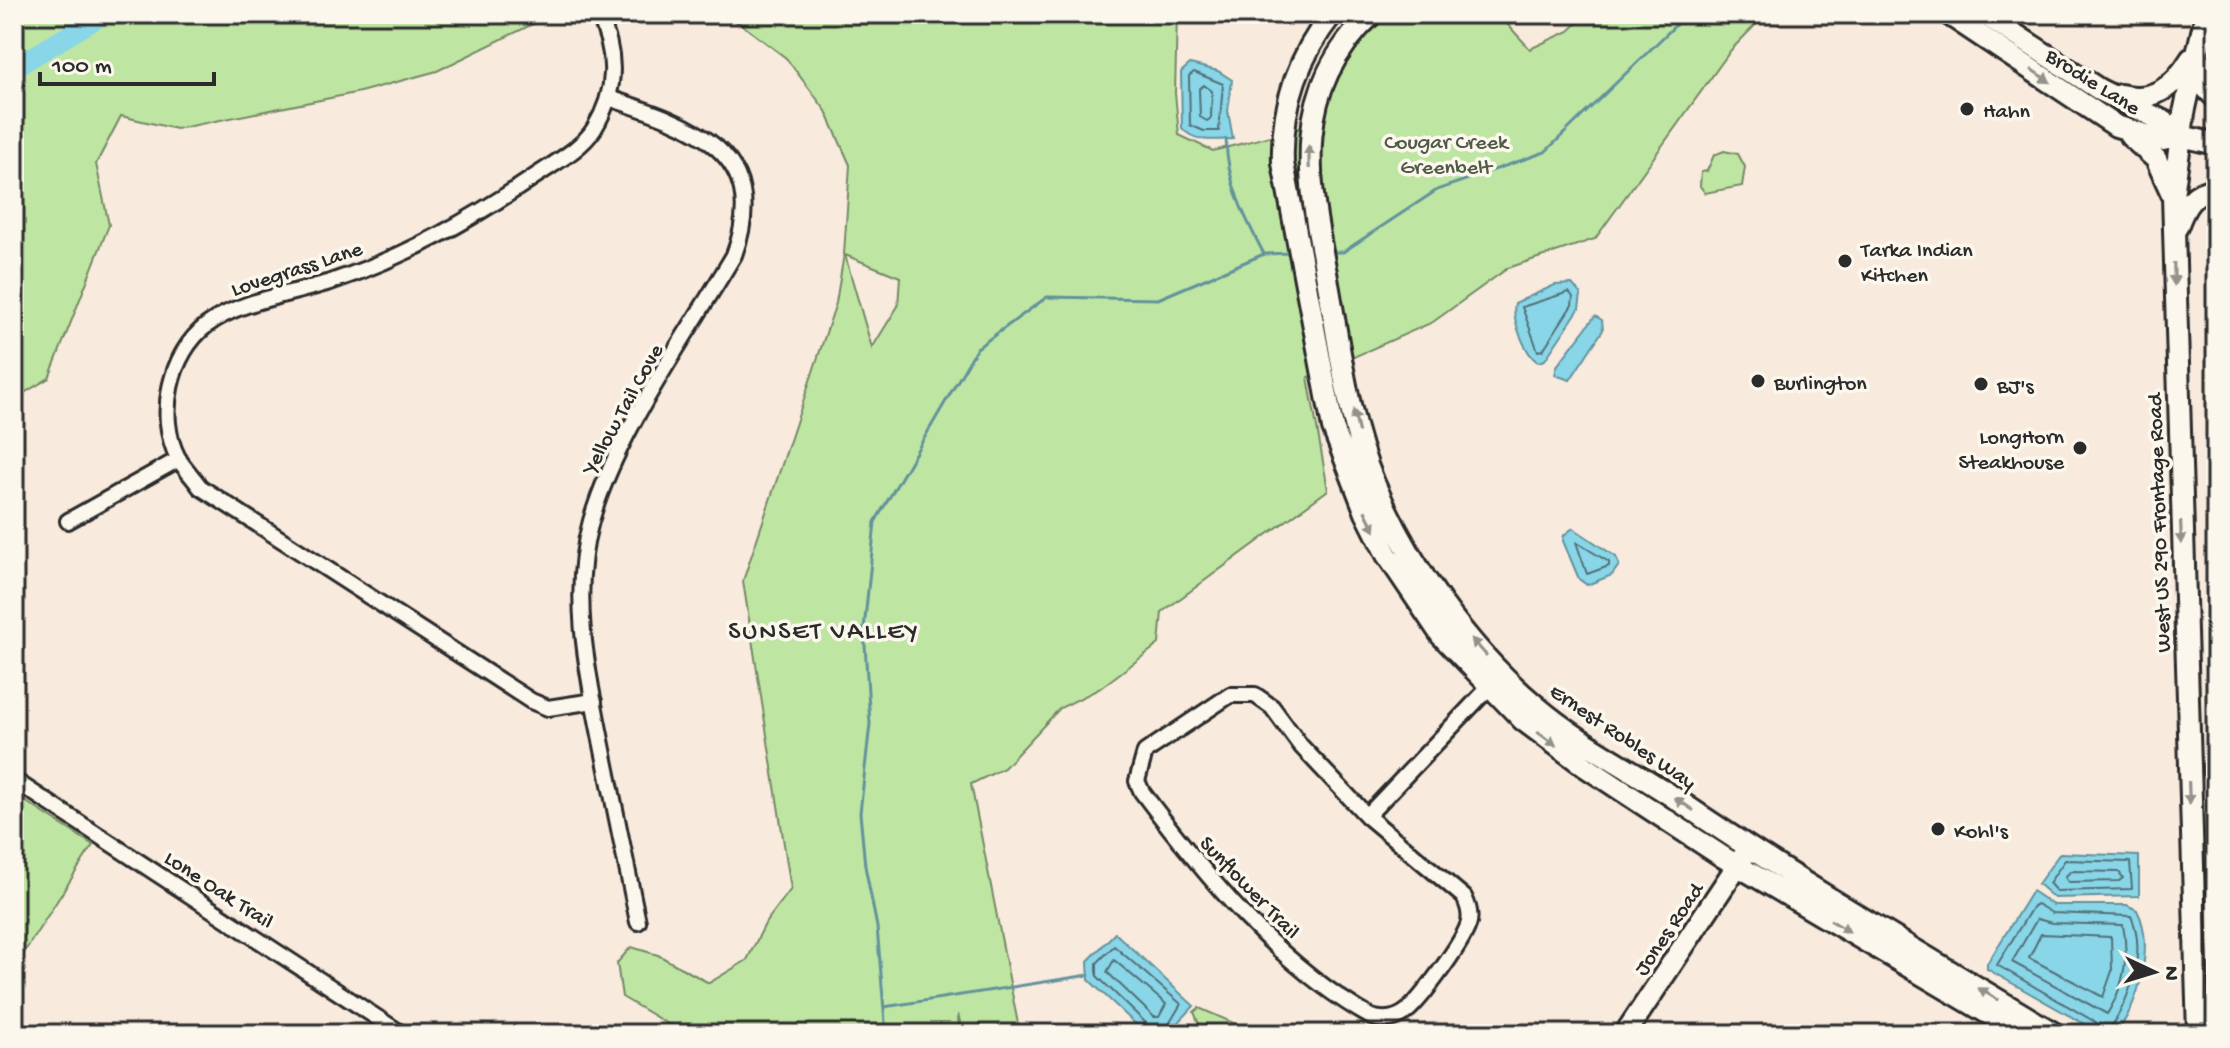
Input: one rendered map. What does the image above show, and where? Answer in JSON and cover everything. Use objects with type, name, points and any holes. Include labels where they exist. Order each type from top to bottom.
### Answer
[{"type":"street","name":"Lovegrass Lane","points":[[594,701],[548,708],[531,701],[200,487],[179,459],[171,438],[170,385],[177,363],[205,326],[229,311],[382,263],[458,227],[565,156],[592,132],[609,98],[613,59],[598,14]]},
{"type":"street","name":"Ernest Robles Way","points":[[1332,14],[1308,49],[1297,72],[1284,119],[1283,163],[1333,428],[1366,513],[1419,605],[1496,680]]},
{"type":"street","name":"Ernest Robles Way","points":[[1372,14],[1352,32],[1333,62],[1314,111],[1308,144],[1310,189],[1358,428],[1373,480],[1426,581],[1496,680],[1545,738],[1890,946],[2023,1034]]},
{"type":"street","name":"Brodie Lane","points":[[1948,14],[2116,126],[2163,140],[2181,136],[2216,144]]},
{"type":"street","name":"Brodie Lane","points":[[1984,14],[2100,90],[2165,122],[2181,136]]},
{"type":"street","name":"West US 290 Frontage Road","points":[[2198,1034],[2173,196],[2181,136],[2206,14]]},
{"type":"street","points":[[2100,90],[2130,98],[2151,97],[2181,76],[2197,49]]},
{"type":"street","points":[[2197,49],[2204,86],[2216,98]]},
{"type":"street","name":"Yellow Tail Cove","points":[[609,98],[706,136],[720,149],[738,181],[744,220],[734,255],[612,464],[590,523],[580,590],[594,701],[638,922]]},
{"type":"street","points":[[2116,126],[2156,159],[2173,196]]},
{"type":"street","points":[[2173,236],[2185,204],[2201,191],[2216,189]]},
{"type":"street","points":[[68,521],[179,459]]},
{"type":"street","points":[[1367,816],[1496,680]]},
{"type":"street","name":"Sunflower Trail","points":[[1230,695],[1255,695],[1272,707],[1300,745],[1367,816],[1459,891],[1470,915],[1465,933],[1413,1005],[1391,1019],[1371,1017],[1323,984],[1281,951],[1240,911],[1197,865],[1142,792],[1137,781],[1138,766],[1145,752],[1162,738],[1230,695]]},
{"type":"street","name":"Lone Oak Trail","points":[[14,780],[402,1034]]},
{"type":"street","name":"Jones Road","points":[[1625,1034],[1743,857]]},
{"type":"street","name":"Ernest Robles Way","points":[[1890,946],[2055,1034]]},
{"type":"green space","name":"Cougar Creek Greenbelt","points":[[1431,11],[1498,14],[1530,49],[1569,31],[1587,14],[1766,14],[1731,50],[1595,239],[1508,268],[1433,322],[1308,377],[1328,490],[1162,612],[1159,644],[1099,689],[1060,708],[1004,768],[971,784],[1020,1034],[963,1034],[958,1014],[959,1034],[685,1034],[622,997],[617,963],[631,947],[658,955],[709,983],[747,960],[766,922],[791,889],[743,581],[836,303],[844,254],[850,165],[826,111],[786,58],[741,24],[720,14],[1177,14],[1175,93],[1179,135],[1213,151],[1317,124],[1327,95],[1345,60],[1367,30],[1392,14]],"holes":[[[845,255],[900,277],[898,306],[872,348]]]},
{"type":"green space","points":[[14,14],[553,14],[437,71],[360,92],[176,129],[121,116],[96,164],[109,225],[49,378],[14,399]]},
{"type":"green space","points":[[1724,151],[1738,154],[1745,167],[1742,186],[1705,193],[1700,186],[1701,172],[1707,171],[1714,155]]},
{"type":"green space","points":[[14,794],[93,845],[16,965],[14,964]]},
{"type":"green space","points":[[1199,1008],[1236,1024],[1247,1034],[1203,1034],[1194,1012]]},
{"type":"water","points":[[1190,64],[1218,71],[1232,80],[1228,111],[1233,139],[1199,138],[1182,128],[1181,72]]},
{"type":"water","points":[[1572,284],[1581,294],[1579,309],[1545,360],[1538,362],[1528,352],[1520,335],[1515,303],[1555,285]]},
{"type":"water","points":[[1595,316],[1602,320],[1603,330],[1570,380],[1555,375],[1557,366]]},
{"type":"water","points":[[1573,528],[1616,557],[1619,565],[1612,575],[1587,585],[1579,579],[1563,541],[1564,535]]},
{"type":"water","points":[[2060,853],[2139,856],[2139,896],[2054,898],[2038,884]]},
{"type":"water","points":[[2032,891],[2053,905],[2127,905],[2137,910],[2145,940],[2142,975],[2131,1008],[2115,1034],[2102,1034],[1987,969],[1987,964]]},
{"type":"water","points":[[1115,933],[1194,1006],[1168,1034],[1146,1034],[1089,980],[1088,961]]},
{"type":"waterway","points":[[14,68],[104,14]]},
{"type":"waterway","points":[[1331,252],[1343,252],[1437,190],[1545,152],[1687,14]]},
{"type":"waterway","points":[[1226,139],[1233,185],[1264,254]]},
{"type":"waterway","points":[[886,1034],[877,927],[865,866],[860,813],[870,724],[864,629],[875,522],[977,348],[1047,297],[1158,299],[1264,254],[1292,253]]},
{"type":"waterway","points":[[884,1007],[1089,975]]},
{"type":"place","name":"Hahn","points":[[1967,109]]},
{"type":"place","name":"Tarka Indian Kitchen","points":[[1845,261]]},
{"type":"place","name":"Burlington","points":[[1758,381]]},
{"type":"place","name":"BJ's","points":[[1981,384]]},
{"type":"place","name":"LongHorn Steakhouse","points":[[2080,448]]},
{"type":"place","name":"Kohl's","points":[[1938,829]]},
{"type":"district","name":"SUNSET VALLEY","points":[[824,629]]}]
